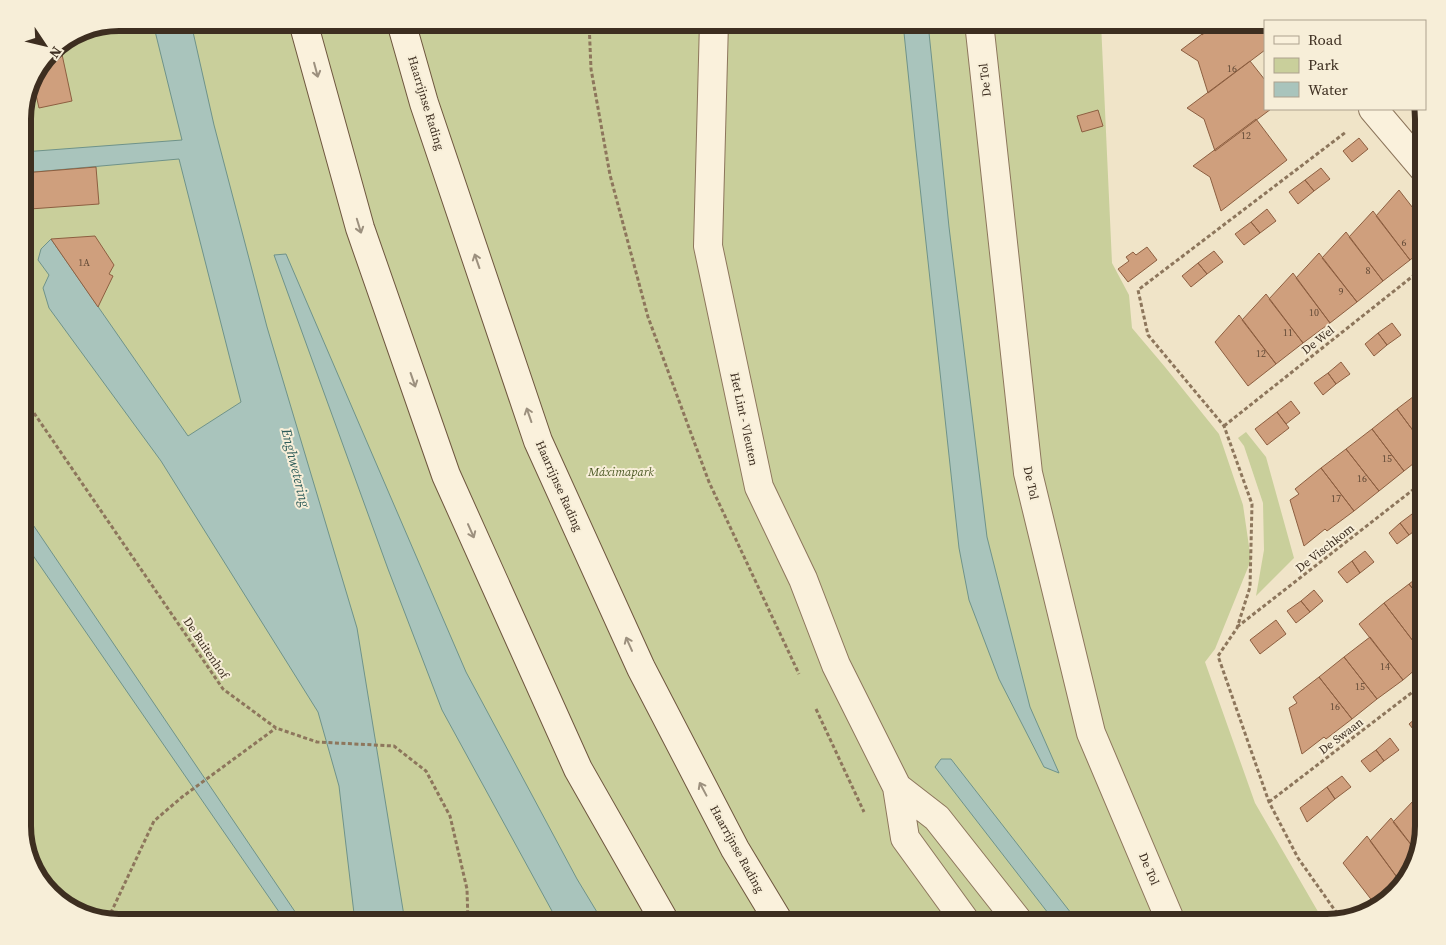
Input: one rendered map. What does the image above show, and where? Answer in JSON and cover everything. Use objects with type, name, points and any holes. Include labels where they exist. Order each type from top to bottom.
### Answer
[{"type":"street","points":[[305,31],[360,228],[446,475],[578,769],[660,914]]},
{"type":"street","name":"Haarrijnse Rading","points":[[404,31],[424,102],[538,441],[640,668],[735,849],[774,914]]},
{"type":"street","name":"Het Lint - Vleuten","points":[[714,31],[708,246],[759,487],[804,579],[836,665],[897,787],[905,838],[960,914]]},
{"type":"street","name":"De Tol","points":[[980,31],[1028,473],[1091,734],[1168,914]]},
{"type":"street","points":[[1374,110],[1415,158]]},
{"type":"street","name":"Het Lint - Vleuten","points":[[897,787],[937,818],[1013,914]]},
{"type":"path","points":[[1338,913],[1298,858],[1269,802],[1218,656],[1236,628],[1250,587],[1252,504],[1224,426],[1148,335],[1138,290],[1372,110]]},
{"type":"path","name":"De Wel","points":[[1224,426],[1415,275]]},
{"type":"path","name":"De Buitenhof","points":[[31,409],[223,689],[276,728],[318,742],[394,746],[426,771],[450,816],[467,890],[468,914]]},
{"type":"path","name":"De Vischkom","points":[[1236,628],[1415,489]]},
{"type":"path","name":"De Swaan","points":[[1269,802],[1415,691]]},
{"type":"path","points":[[111,913],[154,821],[216,771],[276,728]]},
{"type":"green space","name":"Máximapark","points":[[120,31],[1101,31],[1112,263],[1129,295],[1132,328],[1219,434],[1243,505],[1251,560],[1215,649],[1205,662],[1255,803],[1319,914],[120,914],[97,911],[80,905],[61,892],[46,875],[36,854],[31,831],[31,114],[40,80],[46,70],[70,70],[70,46],[97,34]]},
{"type":"green space","points":[[1246,432],[1266,457],[1294,558],[1256,596],[1264,550],[1263,503],[1244,446],[1238,438]]},
{"type":"water","name":"Enghwetering","points":[[155,31],[193,31],[214,125],[267,327],[357,628],[404,914],[354,914],[339,786],[318,712],[161,461],[49,308],[43,288],[49,275],[38,260],[41,249],[51,239],[188,436],[241,402],[179,159],[31,172],[31,151],[182,140]]},
{"type":"water","points":[[904,31],[929,31],[949,227],[987,537],[1030,707],[1059,773],[1044,767],[999,679],[969,600],[959,548]]},
{"type":"water","points":[[286,254],[466,672],[577,879],[598,914],[554,914],[442,710],[388,569],[274,255]]},
{"type":"water","points":[[31,522],[297,914],[280,914],[31,553]]},
{"type":"water","points":[[941,759],[951,759],[1072,914],[1049,914],[935,767]]},
{"type":"building","points":[[1206,31],[1264,31],[1264,51],[1208,93],[1198,61],[1181,50]]},
{"type":"building","points":[[1250,61],[1264,79],[1264,110],[1270,110],[1215,151],[1204,119],[1187,108]]},
{"type":"building","points":[[46,70],[65,70],[72,101],[39,108],[36,93]]},
{"type":"building","points":[[1098,110],[1103,126],[1082,132],[1077,116]]},
{"type":"building","points":[[1256,119],[1287,160],[1221,211],[1210,177],[1193,166]]},
{"type":"building","points":[[1359,138],[1368,149],[1352,162],[1343,151]]},
{"type":"building","points":[[96,167],[99,204],[31,209],[31,172]]},
{"type":"building","points":[[1321,168],[1330,179],[1314,191],[1305,180]]},
{"type":"building","points":[[1305,180],[1314,191],[1298,204],[1289,192]]},
{"type":"building","points":[[1399,190],[1415,211],[1415,256],[1410,260],[1376,216]]},
{"type":"building","points":[[1267,209],[1276,221],[1260,233],[1251,222]]},
{"type":"building","points":[[1373,211],[1410,260],[1383,281],[1349,237]]},
{"type":"building","points":[[1251,222],[1260,233],[1244,245],[1235,234]]},
{"type":"building","points":[[1346,232],[1383,281],[1357,302],[1322,258]]},
{"type":"building","points":[[95,236],[114,265],[109,274],[113,276],[98,307],[51,239]]},
{"type":"building","points":[[1147,247],[1157,260],[1128,282],[1118,269],[1129,261],[1126,257],[1133,252],[1136,255]]},
{"type":"building","points":[[1214,251],[1223,262],[1207,274],[1198,263]]},
{"type":"building","points":[[1319,253],[1357,302],[1330,323],[1296,278]]},
{"type":"building","points":[[1198,263],[1207,274],[1191,287],[1182,276]]},
{"type":"building","points":[[1293,273],[1330,323],[1303,343],[1269,299]]},
{"type":"building","points":[[1266,294],[1303,343],[1276,364],[1242,320]]},
{"type":"building","points":[[1239,315],[1276,364],[1248,386],[1215,342]]},
{"type":"building","points":[[1392,323],[1401,335],[1387,345],[1378,333]]},
{"type":"building","points":[[1378,333],[1387,345],[1374,356],[1365,344]]},
{"type":"building","points":[[1341,362],[1350,374],[1336,384],[1328,373]]},
{"type":"building","points":[[1328,373],[1336,384],[1323,395],[1314,383]]},
{"type":"building","points":[[1415,395],[1415,433],[1397,409]]},
{"type":"building","points":[[1291,401],[1300,413],[1286,424],[1277,412]]},
{"type":"building","points":[[1397,409],[1415,433],[1415,462],[1404,471],[1372,429]]},
{"type":"building","points":[[1277,412],[1289,428],[1267,445],[1255,429]]},
{"type":"building","points":[[1372,429],[1404,471],[1379,491],[1346,449]]},
{"type":"building","points":[[1346,449],[1379,491],[1354,511],[1321,468]]},
{"type":"building","points":[[1321,468],[1354,511],[1327,531],[1325,529],[1304,546],[1290,500],[1299,494],[1295,489]]},
{"type":"building","points":[[1412,514],[1415,518],[1415,530],[1409,535],[1400,523]]},
{"type":"building","points":[[1400,523],[1409,535],[1397,544],[1389,533]]},
{"type":"building","points":[[1365,551],[1374,562],[1360,573],[1352,561]]},
{"type":"building","points":[[1352,561],[1360,573],[1347,583],[1338,572]]},
{"type":"building","points":[[1415,579],[1415,592],[1409,584]]},
{"type":"building","points":[[1409,584],[1415,592],[1415,644],[1384,603]]},
{"type":"building","points":[[1314,590],[1323,601],[1310,612],[1301,601]]},
{"type":"building","points":[[1301,601],[1310,612],[1296,623],[1287,611]]},
{"type":"building","points":[[1384,603],[1415,644],[1415,670],[1403,680],[1359,624]]},
{"type":"building","points":[[1276,620],[1286,634],[1260,654],[1250,640]]},
{"type":"building","points":[[1370,637],[1403,680],[1377,699],[1344,657]]},
{"type":"building","points":[[1344,657],[1377,699],[1352,719],[1319,677]]},
{"type":"building","points":[[1319,677],[1352,719],[1302,754],[1289,708],[1297,703],[1293,697]]},
{"type":"building","points":[[1415,719],[1415,731],[1409,724]]},
{"type":"building","points":[[1390,738],[1399,750],[1384,761],[1376,750]]},
{"type":"building","points":[[1376,750],[1384,761],[1370,772],[1361,761]]},
{"type":"building","points":[[1342,776],[1351,787],[1335,799],[1327,787]]},
{"type":"building","points":[[1327,787],[1335,799],[1307,822],[1300,808]]},
{"type":"building","points":[[1415,799],[1415,826],[1412,846],[1393,822]]},
{"type":"building","points":[[1391,818],[1412,846],[1406,865],[1398,878],[1370,841]]},
{"type":"building","points":[[1367,836],[1398,878],[1389,888],[1372,901],[1343,863]]}]
